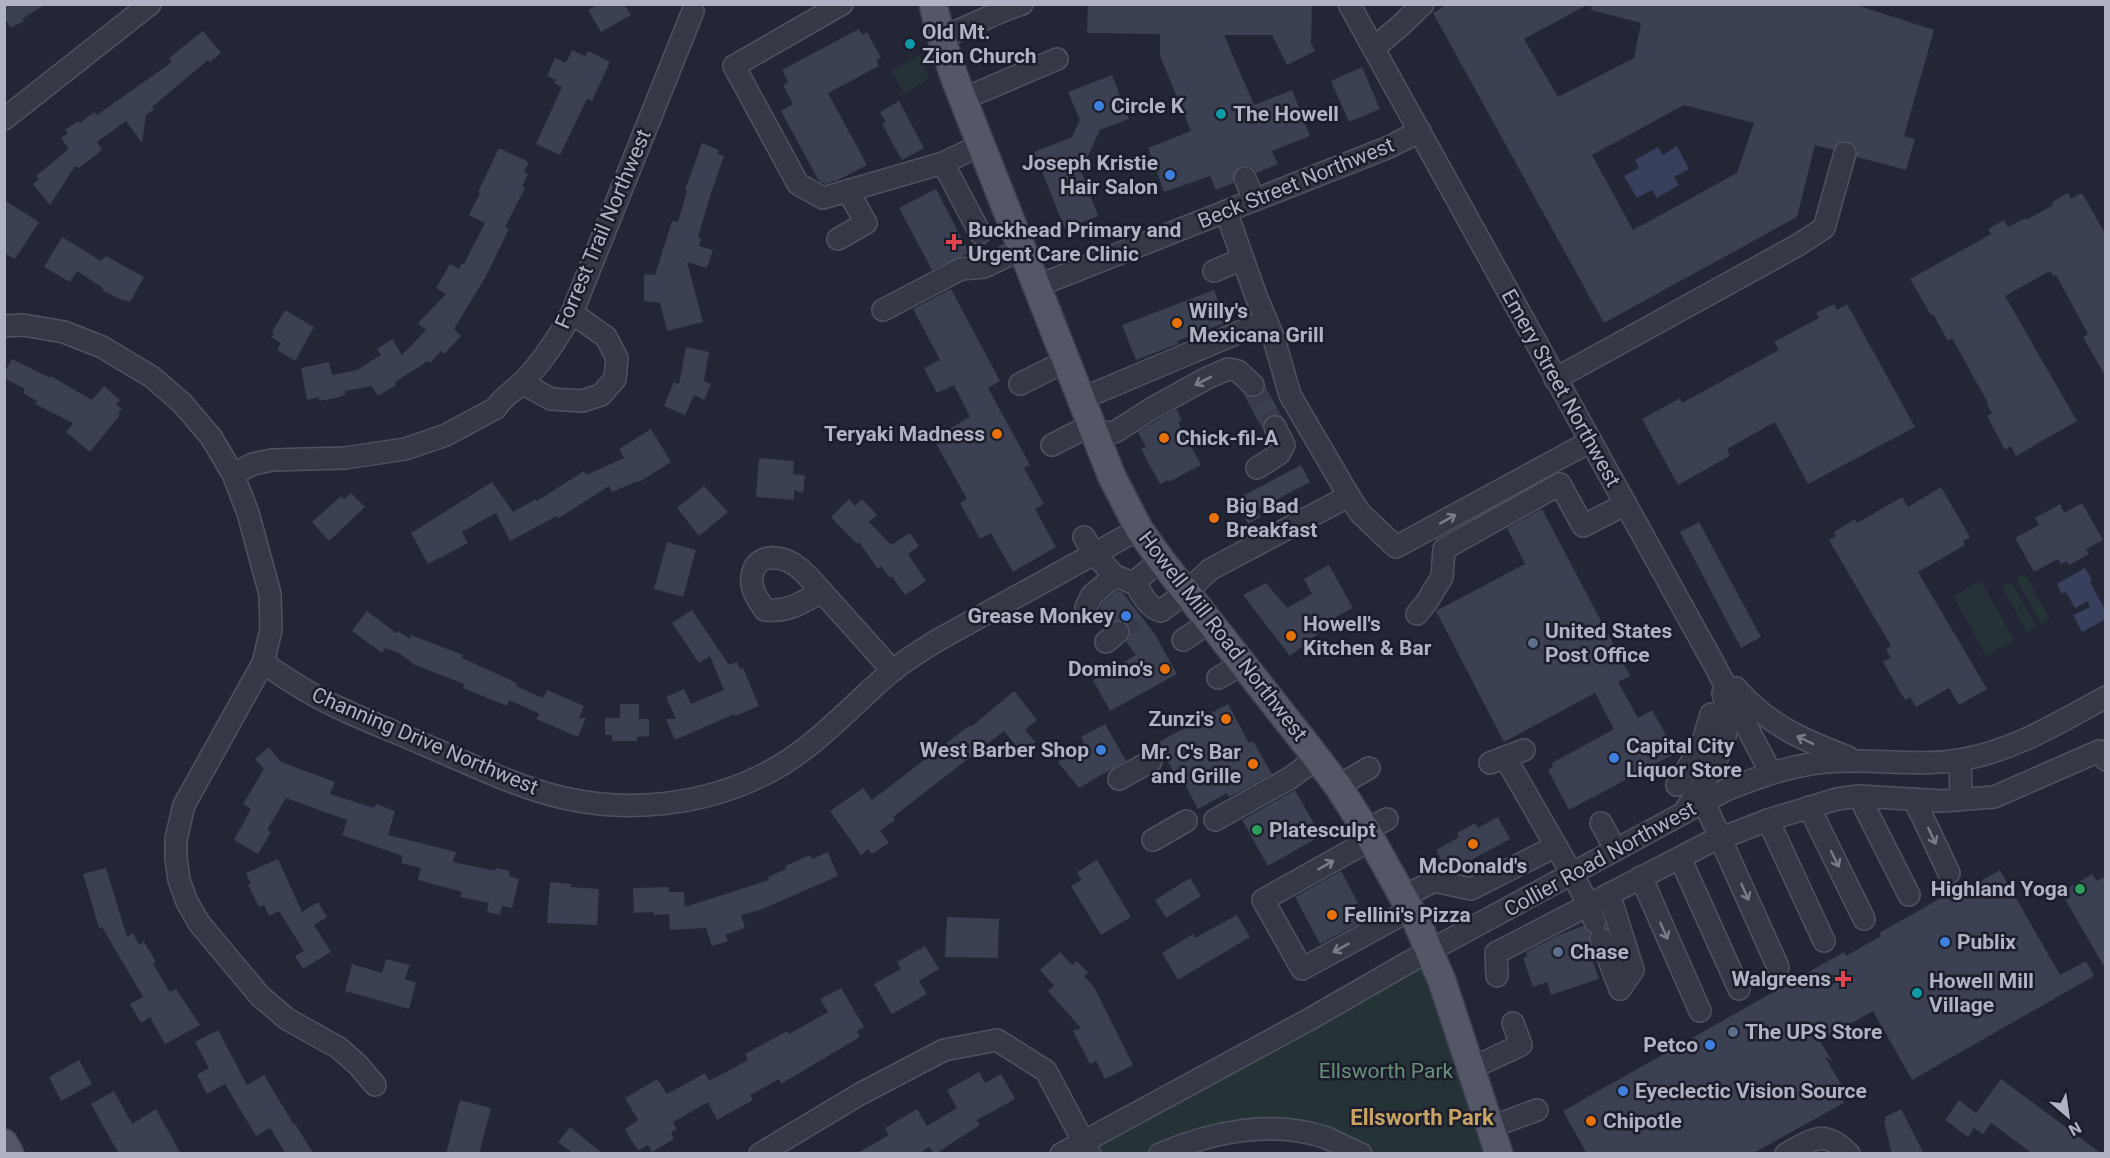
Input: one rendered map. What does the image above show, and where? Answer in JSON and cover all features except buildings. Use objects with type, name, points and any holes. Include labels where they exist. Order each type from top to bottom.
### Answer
[{"type":"main road","name":"Howell Mill Road Northwest","points":[[933,4],[941,37],[963,99],[1081,399],[1095,443],[1139,529],[1161,560],[1338,786],[1375,829],[1442,981],[1499,1154]]},
{"type":"main road","points":[[4,1143],[10,1154]]},
{"type":"street","points":[[4,119],[150,4]]},
{"type":"street","points":[[842,4],[734,66],[798,184],[823,198],[943,163],[981,145]]},
{"type":"street","points":[[941,37],[966,29],[997,12],[1022,4]]},
{"type":"street","name":"Emery Street Northwest","points":[[1349,4],[1714,664],[1771,773]]},
{"type":"street","points":[[1374,48],[1423,4]]},
{"type":"street","name":"Forrest Trail Northwest","points":[[233,474],[253,464],[272,460],[345,458],[405,449],[446,435],[496,408],[522,383],[542,360],[572,313],[693,11]]},
{"type":"street","points":[[963,99],[1057,59]]},
{"type":"street","name":"Beck Street Northwest","points":[[1037,286],[1389,147],[1420,131]]},
{"type":"street","points":[[1555,379],[1798,245],[1824,228],[1845,153]]},
{"type":"street","points":[[943,163],[980,233]]},
{"type":"street","points":[[1245,178],[1254,200]]},
{"type":"street","points":[[838,239],[866,223],[848,191]]},
{"type":"street","points":[[1226,211],[1242,259],[1274,339],[1290,394],[1348,496],[1360,513],[1396,548],[1591,441]]},
{"type":"street","points":[[883,310],[961,269],[984,267],[1022,249]]},
{"type":"street","points":[[1214,271],[1242,259]]},
{"type":"street","points":[[522,383],[551,399],[582,401],[601,395],[615,379],[617,358],[606,337],[572,313]]},
{"type":"street","points":[[1081,399],[1125,372],[1266,321]]},
{"type":"street","points":[[4,326],[23,325],[64,332],[102,346],[152,377],[182,403],[204,429],[233,474],[248,513],[270,594],[271,630],[263,663],[184,805],[176,839],[179,880],[198,923],[260,996],[287,1019],[339,1048],[375,1085]]},
{"type":"street","points":[[1020,384],[1066,361]]},
{"type":"street","points":[[1052,445],[1095,443],[1169,398],[1228,369],[1238,371],[1253,385]]},
{"type":"street","points":[[1257,468],[1279,454],[1284,445],[1275,427]]},
{"type":"street","points":[[1418,614],[1442,577],[1444,549],[1560,484],[1583,526],[1626,504]]},
{"type":"street","points":[[1161,560],[1137,580],[1136,584],[1145,609],[1161,610],[1186,592],[1211,569],[1348,496]]},
{"type":"street","name":"Channing Drive Northwest","points":[[263,663],[297,686],[338,708],[499,777],[563,798],[624,806],[695,799],[763,776],[790,760],[819,739],[893,671],[938,640],[1088,546],[1139,529]]},
{"type":"street","points":[[1088,546],[1115,576],[1136,584]]},
{"type":"street","points":[[1086,607],[1092,595],[1115,576]]},
{"type":"street","points":[[821,592],[893,671]]},
{"type":"street","points":[[1183,640],[1210,622]]},
{"type":"street","points":[[1218,678],[1243,664]]},
{"type":"street","points":[[1683,814],[1709,777],[1721,749],[1728,715],[1714,664]]},
{"type":"street","points":[[1714,664],[1751,705],[1776,724],[1809,742],[1860,761]]},
{"type":"street","name":"Collier Road Northwest","points":[[1061,1154],[1086,1147],[1430,951],[1726,790],[1771,773],[1827,762],[1930,762],[1960,760],[1988,754],[2017,745],[2106,697]]},
{"type":"street","points":[[1677,785],[1702,744],[1711,714],[1728,715]]},
{"type":"street","points":[[1595,922],[1609,894],[1721,838],[1767,820],[1837,799],[1859,796],[1942,801],[1995,796],[2099,751],[2106,760]]},
{"type":"street","points":[[1506,757],[1572,874],[1595,922],[1620,989],[1632,970],[1609,894]]},
{"type":"street","points":[[1215,820],[1290,778],[1317,758]]},
{"type":"street","points":[[1119,779],[1151,760]]},
{"type":"street","points":[[1960,760],[1961,799]]},
{"type":"street","points":[[1338,786],[1369,768]]},
{"type":"street","points":[[1859,796],[1909,895]]},
{"type":"street","points":[[1914,799],[1949,873]]},
{"type":"street","points":[[1704,802],[1778,967]]},
{"type":"street","points":[[1809,807],[1864,919]]},
{"type":"street","points":[[1767,820],[1824,941]]},
{"type":"street","points":[[1153,840],[1186,821]]},
{"type":"street","points":[[1601,823],[1616,850]]},
{"type":"street","points":[[1375,829],[1263,900],[1302,969],[1407,903],[1434,881],[1471,889],[1556,846]]},
{"type":"street","points":[[1680,858],[1739,989]]},
{"type":"street","points":[[1641,877],[1700,1011]]},
{"type":"street","points":[[1543,890],[1558,920]]},
{"type":"street","points":[[1497,976],[1497,953],[1558,920],[1595,922]]},
{"type":"street","points":[[1472,1068],[1521,1045],[1513,1023]]},
{"type":"street","points":[[760,1154],[860,1094],[944,1050],[997,1040],[1046,1071],[1086,1147]]},
{"type":"street","points":[[1491,1127],[1537,1110]]},
{"type":"street","points":[[1160,1154],[1223,1133],[1256,1129],[1290,1130],[1326,1138],[1360,1154]]},
{"type":"street","points":[[1786,1154],[1818,1139],[1829,1137],[1850,1154]]},
{"type":"green space","points":[[920,55],[929,79],[904,93],[891,71]]},
{"type":"green space","points":[[2025,574],[2050,619],[2041,624],[2016,579]]},
{"type":"green space","points":[[1981,581],[2014,640],[1986,656],[1953,596]]},
{"type":"green space","points":[[2011,582],[2037,627],[2027,632],[2002,587]]},
{"type":"green space","name":"Ellsworth Park","points":[[1430,951],[1499,1153],[1361,1153],[1290,1130],[1160,1153],[1090,1153],[1083,1141]]},
{"type":"water","points":[[1677,146],[1689,169],[1674,177],[1679,185],[1657,198],[1652,190],[1637,198],[1624,176],[1639,168],[1635,160],[1658,147],[1663,155]]},
{"type":"water","points":[[2085,568],[2105,610],[2106,619],[2082,632],[2073,615],[2090,607],[2088,601],[2075,608],[2066,592],[2062,594],[2057,584]]},
{"type":"tunnel","points":[[1253,385],[1275,427]]},
{"type":"tunnel","points":[[1118,632],[1139,614]]},
{"type":"place","name":"Old Mt. Zion Church","points":[[910,44]]},
{"type":"place","name":"Circle K","points":[[1099,106]]},
{"type":"place","name":"The Howell","points":[[1221,114]]},
{"type":"place","name":"Joseph Kristie Hair Salon","points":[[1170,175]]},
{"type":"place","name":"Buckhead Primary and Urgent Care Clinic","points":[[954,242]]},
{"type":"place","name":"Willy's Mexicana Grill","points":[[1177,323]]},
{"type":"place","name":"Teryaki Madness","points":[[997,434]]},
{"type":"place","name":"Chick-fil-A","points":[[1164,438]]},
{"type":"place","name":"Big Bad Breakfast","points":[[1214,518]]},
{"type":"place","name":"Grease Monkey","points":[[1126,616]]},
{"type":"place","name":"Howell's Kitchen & Bar","points":[[1291,636]]},
{"type":"place","name":"United States Post Office","points":[[1533,643]]},
{"type":"place","name":"Domino's","points":[[1165,669]]},
{"type":"place","name":"Zunzi's","points":[[1226,719]]},
{"type":"place","name":"West Barber Shop","points":[[1101,750]]},
{"type":"place","name":"Capital City Liquor Store","points":[[1614,758]]},
{"type":"place","name":"Mr. C's Bar and Grille","points":[[1253,764]]},
{"type":"place","name":"Platesculpt","points":[[1257,830]]},
{"type":"place","name":"McDonald's","points":[[1473,844]]},
{"type":"place","name":"Highland Yoga","points":[[2080,889]]},
{"type":"place","name":"Fellini's Pizza","points":[[1332,915]]},
{"type":"place","name":"Publix","points":[[1945,942]]},
{"type":"place","name":"Chase","points":[[1558,952]]},
{"type":"place","name":"Walgreens","points":[[1843,979]]},
{"type":"place","name":"Howell Mill Village","points":[[1917,993]]},
{"type":"place","name":"The UPS Store","points":[[1733,1032]]},
{"type":"place","name":"Petco","points":[[1710,1045]]},
{"type":"place","name":"Eyeclectic Vision Source","points":[[1623,1091]]},
{"type":"place","name":"Chipotle","points":[[1591,1121]]},
{"type":"district","name":"Ellsworth Park","points":[[1422,1117]]}]
